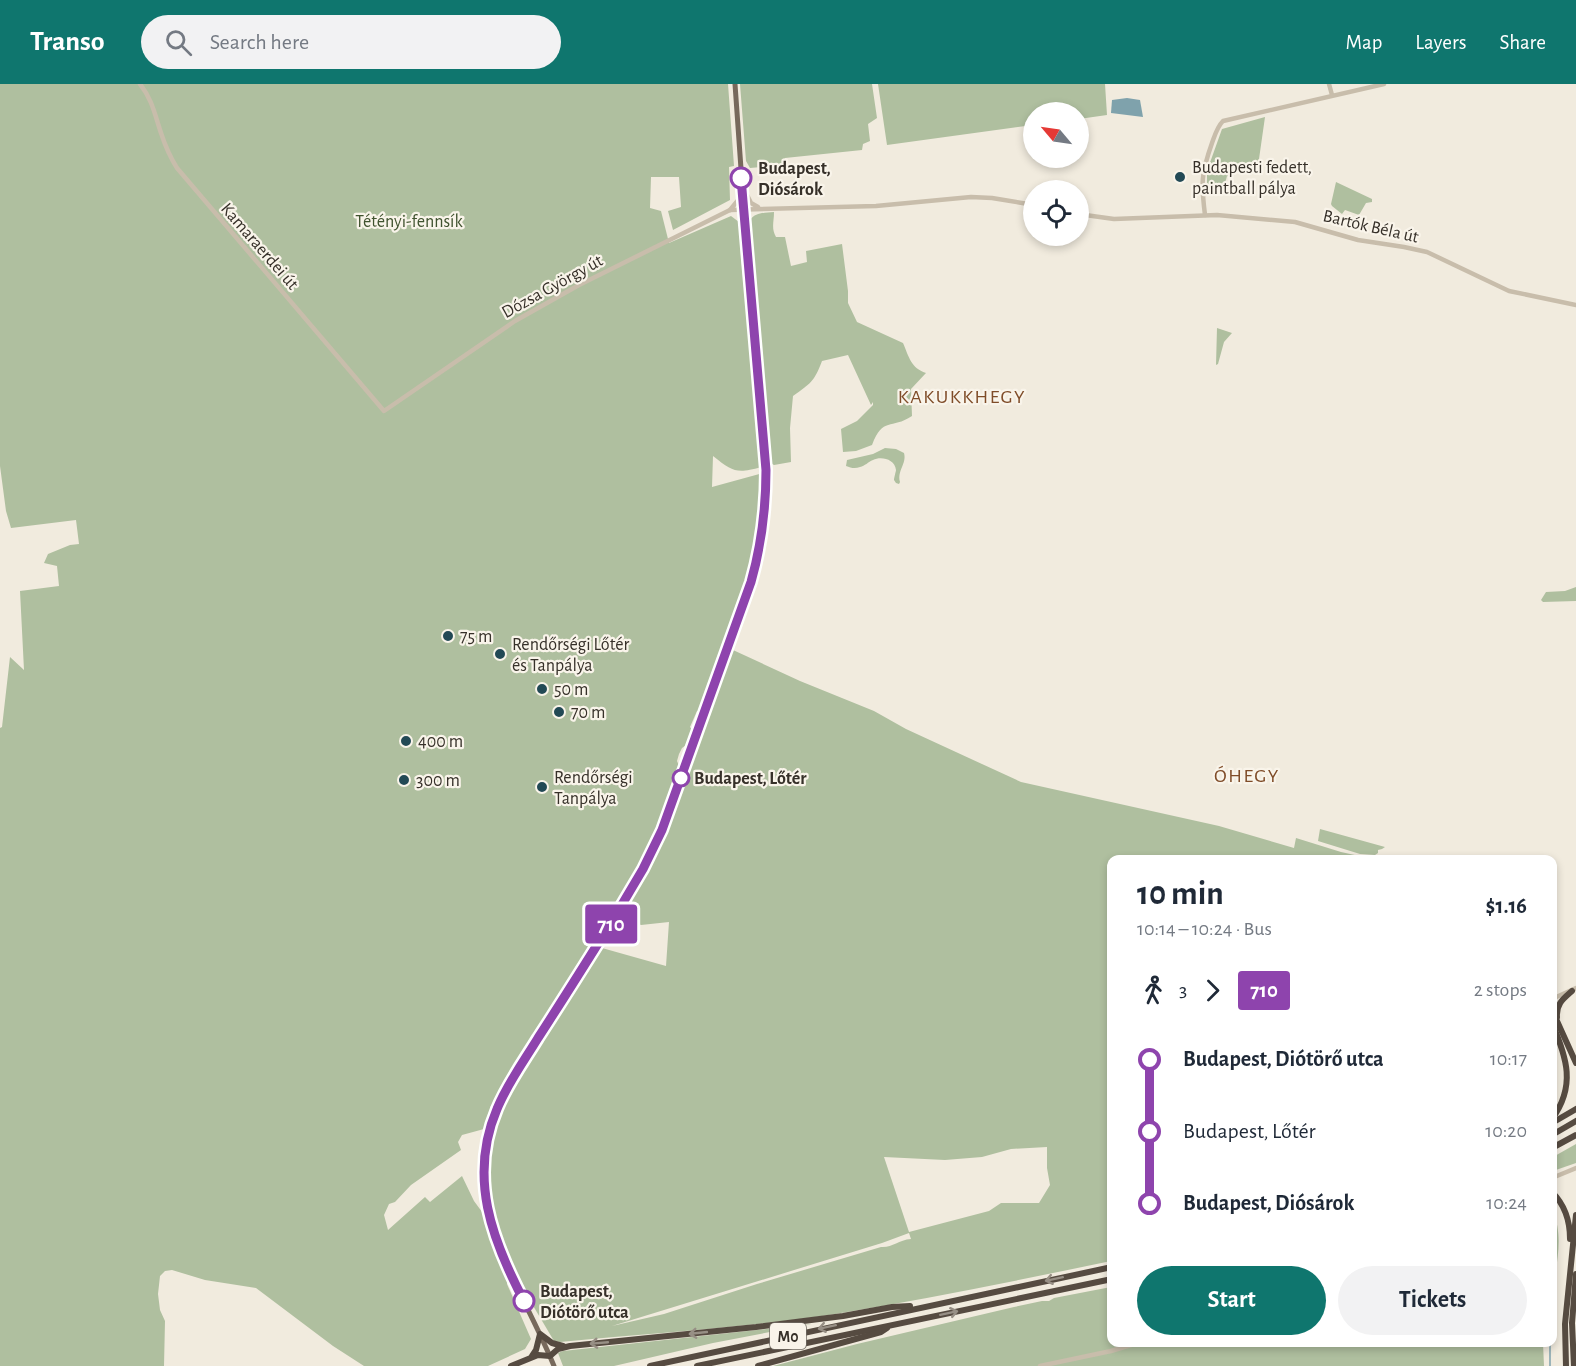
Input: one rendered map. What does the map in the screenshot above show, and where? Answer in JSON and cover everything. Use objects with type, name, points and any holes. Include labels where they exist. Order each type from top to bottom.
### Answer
[{"type":"highway","points":[[1557,1010],[1558,1005],[1574,989]]},
{"type":"highway","points":[[1557,1025],[1576,1063]]},
{"type":"highway","points":[[1557,1027],[1570,1075],[1566,1100],[1557,1112]]},
{"type":"highway","points":[[1557,1120],[1576,1109]]},
{"type":"highway","points":[[1557,1132],[1576,1121]]},
{"type":"highway","points":[[1557,1145],[1576,1135]]},
{"type":"highway","points":[[1557,1197],[1567,1215],[1570,1235],[1570,1266]]},
{"type":"highway","points":[[1566,1366],[1565,1324],[1576,1215]]},
{"type":"highway","name":"M0","points":[[650,1366],[1107,1268]]},
{"type":"highway","points":[[1574,1366],[1572,1330],[1576,1274]]},
{"type":"highway","name":"M0","points":[[697,1366],[1107,1281]]},
{"type":"highway","points":[[511,1366],[532,1356],[550,1356],[558,1349],[570,1346],[756,1327],[892,1307],[926,1306]]},
{"type":"highway","points":[[758,1366],[881,1332],[892,1325]]},
{"type":"highway","points":[[532,1356],[540,1334],[556,1345],[570,1346]]},
{"type":"highway","points":[[1574,1366],[1576,1334]]},
{"type":"main road","points":[[554,1366],[511,1276],[489,1217],[484,1183],[486,1147],[494,1116],[506,1091],[626,900],[657,842],[757,562],[764,524],[766,470],[735,84]]},
{"type":"street","name":"Kamaraerdei út","points":[[140,84],[153,105],[160,131],[177,168],[384,411]]},
{"type":"street","points":[[1329,84],[1332,95]]},
{"type":"street","points":[[1205,215],[1202,174],[1217,130],[1223,121],[1384,84]]},
{"type":"street","points":[[742,183],[751,203],[761,208]]},
{"type":"street","points":[[730,210],[739,199],[742,183]]},
{"type":"street","points":[[744,209],[876,206],[966,197],[992,198],[1023,203]]},
{"type":"street","name":"Dózsa György út","points":[[384,411],[514,321],[579,285],[730,210],[744,209]]},
{"type":"street","name":"Bartók Béla út","points":[[1089,216],[1114,219],[1205,215],[1295,222],[1358,240],[1411,248],[1438,256],[1509,291],[1576,304]]},
{"type":"street","points":[[1557,997],[1574,989]]},
{"type":"street","points":[[1557,1176],[1576,1168]]},
{"type":"street","points":[[1040,1366],[1124,1347]]},
{"type":"green space","name":"Tétényi-fennsík","points":[[0,84],[728,84],[734,166],[729,167],[730,200],[673,230],[668,211],[681,207],[679,177],[651,177],[650,208],[661,211],[669,243],[731,216],[739,222],[761,467],[736,470],[713,456],[712,487],[763,473],[763,511],[754,561],[700,711],[697,711],[690,727],[693,731],[689,743],[682,748],[679,754],[677,761],[680,768],[657,830],[642,861],[615,908],[501,1086],[484,1129],[462,1135],[458,1142],[461,1150],[411,1185],[395,1202],[389,1204],[384,1215],[388,1230],[425,1197],[430,1202],[462,1176],[474,1201],[485,1216],[507,1275],[507,1284],[531,1339],[525,1349],[488,1366],[364,1366],[333,1346],[256,1288],[205,1280],[172,1270],[165,1271],[160,1276],[158,1294],[160,1310],[165,1321],[164,1366],[0,1366],[0,728],[2,727],[10,657],[24,670],[20,591],[59,586],[57,566],[44,563],[48,554],[70,545],[79,544],[76,520],[11,528],[6,511],[0,466]]},
{"type":"green space","points":[[740,84],[872,84],[877,118],[868,124],[870,141],[863,144],[862,150],[785,158],[781,165],[750,168],[746,161]]},
{"type":"green space","points":[[878,84],[1105,84],[1107,115],[1089,118],[1089,102],[1023,102],[1023,126],[887,145]]},
{"type":"green space","points":[[1265,117],[1258,166],[1235,168],[1231,178],[1227,176],[1225,184],[1207,190],[1207,171],[1222,129]]},
{"type":"green space","points":[[1336,182],[1372,199],[1372,202],[1366,203],[1359,215],[1345,210],[1342,214],[1331,204]]},
{"type":"green space","points":[[774,212],[774,234],[776,237],[785,237],[791,266],[807,262],[806,251],[842,244],[848,303],[857,322],[903,343],[914,365],[926,373],[911,389],[912,416],[884,427],[872,445],[856,451],[843,452],[841,429],[857,421],[873,405],[873,402],[871,405],[848,355],[822,361],[811,382],[793,396],[790,428],[791,462],[774,465],[769,462],[750,220],[758,214]]},
{"type":"green space","points":[[1217,328],[1232,333],[1224,342],[1216,365]]},
{"type":"green space","points":[[885,448],[896,449],[904,453],[899,484],[894,480],[895,466],[887,459],[876,459],[856,468],[846,466],[847,460],[873,454]]},
{"type":"green space","points":[[1576,587],[1576,601],[1543,602],[1541,600],[1546,592],[1565,591]]},
{"type":"green space","points":[[733,650],[800,681],[874,711],[906,729],[1021,782],[1219,826],[1294,848],[1296,838],[1355,855],[1107,855],[1107,1262],[939,1296],[801,1319],[732,1327],[554,1341],[516,1277],[490,1214],[487,1167],[489,1143],[503,1101],[546,1031],[602,948],[666,966],[669,922],[641,925],[621,917],[663,835]],"holes":[[[1047,1147],[1050,1185],[1039,1203],[1001,1203],[989,1211],[909,1232],[884,1157],[945,1160],[982,1157],[1011,1149]],[[909,1233],[911,1239],[664,1314],[612,1326]]]},
{"type":"green space","points":[[1320,829],[1385,847],[1378,850],[1375,855],[1360,854],[1318,841]]},
{"type":"green space","points":[[1576,1144],[1576,1163],[1557,1170],[1557,1155]]},
{"type":"green space","points":[[1557,1226],[1559,1241],[1557,1261]]},
{"type":"green space","points":[[1107,1288],[1107,1347],[1543,1347],[1544,1366],[773,1366],[1054,1298]]},
{"type":"green space","points":[[812,1324],[713,1343],[614,1366],[563,1366],[558,1353],[563,1351]]},
{"type":"water","points":[[1127,98],[1140,100],[1143,117],[1111,113],[1112,100]]},
{"type":"waterway","points":[[1550,1347],[1550,1366]]},
{"type":"bus line","name":"710","points":[[524,1301],[502,1256],[491,1226],[486,1202],[484,1165],[491,1124],[506,1091],[631,891],[657,842],[751,582],[759,552],[764,524],[766,470],[741,178]]},
{"type":"place","name":"Budapesti fedett, paintball pálya","points":[[1180,177]]},
{"type":"place","name":"Budapest, Diósárok","points":[[741,178]]},
{"type":"place","name":"75 m","points":[[448,636]]},
{"type":"place","name":"Rendőrségi Lőtér és Tanpálya","points":[[500,654]]},
{"type":"place","name":"50 m","points":[[542,689]]},
{"type":"place","name":"70 m","points":[[559,712]]},
{"type":"place","name":"400 m","points":[[406,741]]},
{"type":"place","name":"Budapest, Lőtér","points":[[681,778]]},
{"type":"place","name":"300 m","points":[[404,780]]},
{"type":"place","name":"Rendőrségi Tanpálya","points":[[542,787]]},
{"type":"place","name":"Budapest, Diótörő utca","points":[[524,1301]]},
{"type":"district","name":"KAKUKKHEGY","points":[[962,396]]},
{"type":"district","name":"ÓHEGY","points":[[1247,775]]}]
